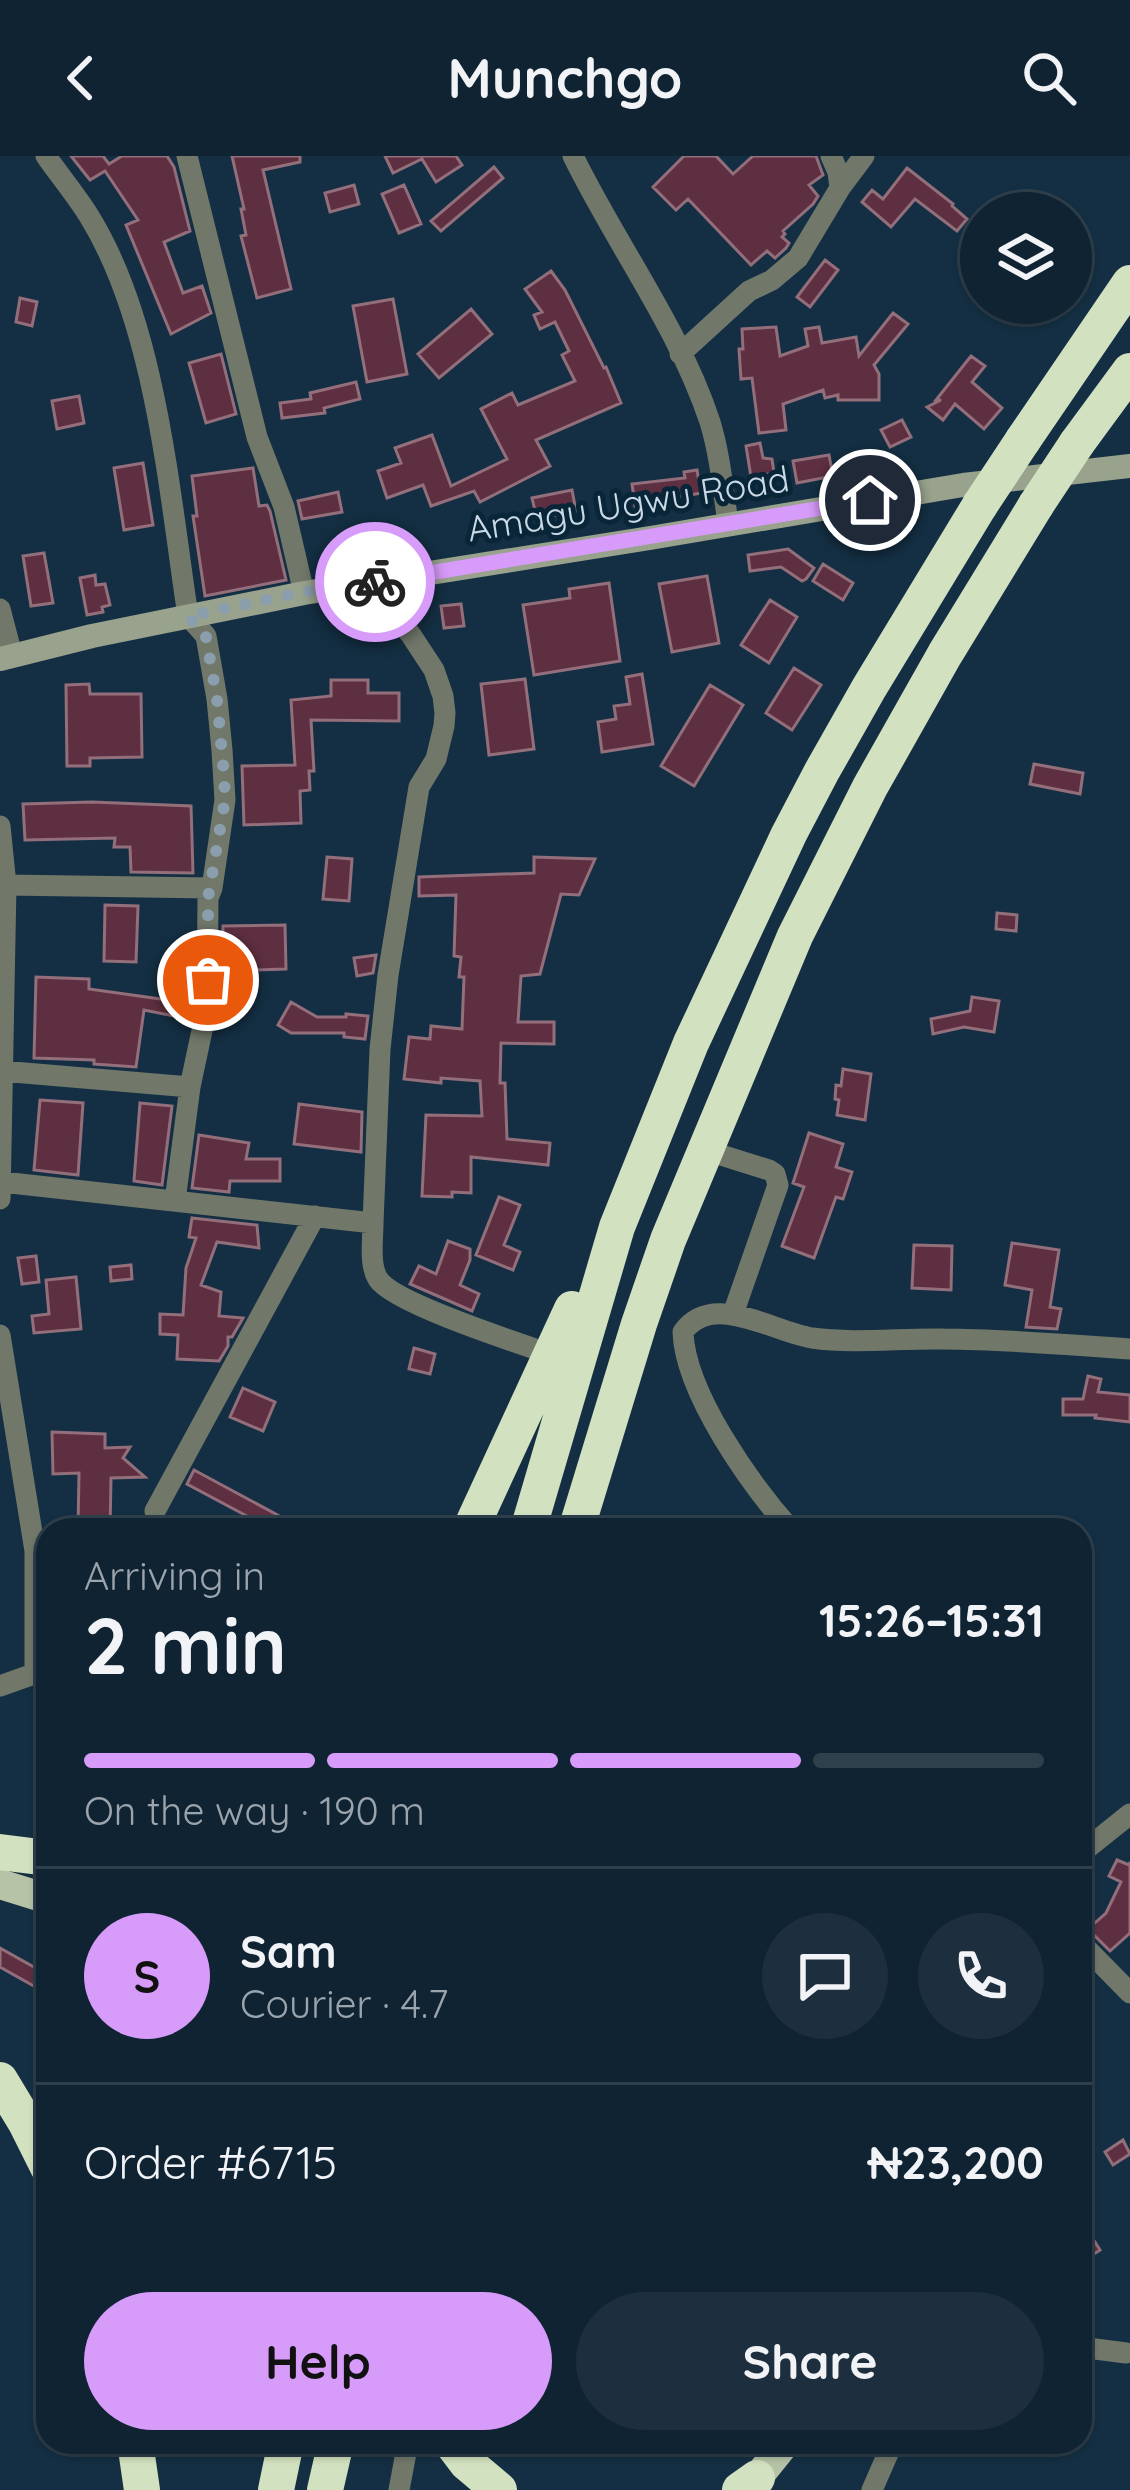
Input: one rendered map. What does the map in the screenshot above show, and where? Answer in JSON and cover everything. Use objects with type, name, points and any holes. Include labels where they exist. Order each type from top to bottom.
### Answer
[{"type":"highway","points":[[532,1518],[617,1227],[691,1043],[789,834],[869,688],[980,505],[1130,283]]},
{"type":"highway","points":[[580,1518],[668,1240],[795,936],[870,787],[945,654],[1036,505],[1130,371]]},
{"type":"highway","points":[[476,1518],[576,1300],[617,1227]]},
{"type":"highway","points":[[0,1852],[36,1856]]},
{"type":"highway","points":[[0,2080],[36,2143]]},
{"type":"highway","points":[[137,2454],[142,2490]]},
{"type":"highway","points":[[276,2490],[284,2454]]},
{"type":"highway","points":[[326,2490],[334,2454]]},
{"type":"highway","points":[[460,2454],[499,2490]]},
{"type":"main road","points":[[0,1884],[36,1895]]},
{"type":"main road","points":[[750,2486],[776,2454]]},
{"type":"street","points":[[46,156],[104,244],[138,334],[156,411],[188,616],[206,637],[217,699],[225,800],[208,898],[207,1006],[190,1087],[175,1201]]},
{"type":"street","points":[[187,156],[257,436],[284,507],[304,592]]},
{"type":"street","points":[[573,156],[641,273],[709,422],[721,464],[728,523]]},
{"type":"street","points":[[831,156],[841,188]]},
{"type":"street","points":[[680,354],[749,292],[772,280],[798,257],[862,156]]},
{"type":"street","name":"Amagu Ugwu Road","points":[[6,657],[304,592],[963,484],[1130,466]]},
{"type":"street","points":[[370,583],[434,670],[445,713],[436,759],[419,788],[388,975],[380,1049],[374,1273],[389,1291],[453,1320],[553,1355]]},
{"type":"street","points":[[0,609],[6,657]]},
{"type":"street","points":[[0,826],[6,885],[1,1190],[49,1185],[373,1222]]},
{"type":"street","points":[[6,885],[212,888]]},
{"type":"street","points":[[2,1071],[190,1087]]},
{"type":"street","points":[[705,1150],[769,1170],[778,1179],[733,1314]]},
{"type":"street","points":[[155,1511],[315,1216]]},
{"type":"street","points":[[781,1518],[701,1396],[688,1368],[683,1332],[696,1317],[733,1314],[774,1329],[836,1340],[974,1339],[1130,1349]]},
{"type":"street","points":[[639,1324],[683,1332]]},
{"type":"street","points":[[0,1336],[8,1428],[36,1568]]},
{"type":"street","points":[[0,1686],[36,1673]]},
{"type":"street","points":[[1092,1844],[1130,1814]]},
{"type":"street","points":[[1092,1954],[1130,1993]]},
{"type":"street","points":[[1092,2349],[1126,2353]]},
{"type":"street","points":[[399,2490],[406,2454]]},
{"type":"street","points":[[872,2490],[888,2454]]},
{"type":"building","points":[[71,156],[103,156],[109,164],[122,156],[167,156],[190,231],[164,242],[183,293],[202,286],[211,313],[171,334],[126,225],[138,220],[105,171],[90,180]]},
{"type":"building","points":[[232,156],[300,156],[300,162],[263,170],[291,289],[257,298],[241,236],[246,235],[244,209]]},
{"type":"building","points":[[385,156],[456,156],[462,165],[436,182],[422,159],[393,173]]},
{"type":"building","points":[[684,156],[716,156],[733,174],[753,156],[816,156],[823,175],[809,185],[818,196],[813,204],[783,231],[789,243],[786,248],[775,258],[767,251],[751,265],[688,199],[676,210],[653,187]]},
{"type":"building","points":[[494,167],[503,178],[441,231],[431,221]]},
{"type":"building","points":[[907,168],[953,204],[960,213],[960,227],[957,231],[915,199],[891,227],[862,202],[872,190],[883,199]]},
{"type":"building","points":[[354,185],[359,204],[330,212],[325,193]]},
{"type":"building","points":[[404,185],[421,224],[399,233],[382,194]]},
{"type":"building","points":[[825,260],[838,270],[810,307],[797,297]]},
{"type":"building","points":[[551,271],[606,367],[621,403],[536,440],[550,466],[480,502],[474,491],[431,506],[423,485],[387,498],[378,471],[401,463],[395,448],[432,435],[451,486],[507,459],[481,409],[512,393],[518,405],[575,381],[562,355],[569,351],[555,322],[540,329],[534,315],[542,312],[525,289]]},
{"type":"building","points":[[20,298],[37,302],[32,326],[16,322]]},
{"type":"building","points":[[393,299],[407,374],[367,382],[353,306]]},
{"type":"building","points":[[471,309],[492,334],[439,378],[418,354]]},
{"type":"building","points":[[893,313],[908,324],[874,365],[879,374],[879,400],[825,398],[823,390],[783,404],[786,430],[759,433],[752,378],[741,379],[742,329],[776,327],[780,356],[808,346],[805,329],[819,327],[822,343],[856,337],[859,356]]},
{"type":"building","points":[[221,354],[236,414],[206,423],[189,363]]},
{"type":"building","points":[[971,356],[985,366],[972,382],[1002,408],[984,429],[955,404],[943,420],[927,407],[941,400],[936,400]]},
{"type":"building","points":[[356,382],[360,399],[324,408],[325,413],[282,418],[280,403],[311,399],[310,393]]},
{"type":"building","points":[[79,396],[84,423],[57,429],[52,401]]},
{"type":"building","points":[[902,420],[911,437],[890,447],[881,430]]},
{"type":"building","points":[[760,443],[763,458],[772,459],[774,473],[751,477],[746,446]]},
{"type":"building","points":[[829,455],[833,476],[797,483],[793,461]]},
{"type":"building","points":[[143,463],[153,525],[124,530],[114,468]]},
{"type":"building","points":[[253,468],[259,506],[267,505],[270,511],[286,580],[205,596],[192,476]]},
{"type":"building","points":[[697,470],[701,493],[635,506],[632,484],[685,478],[684,472]]},
{"type":"building","points":[[572,490],[576,511],[537,519],[532,498]]},
{"type":"building","points":[[338,492],[342,512],[302,519],[298,501]]},
{"type":"building","points":[[380,542],[382,558],[347,561],[346,545]]},
{"type":"building","points":[[788,549],[814,568],[806,579],[781,567],[750,571],[748,555]]},
{"type":"building","points":[[44,553],[53,603],[31,606],[23,556]]},
{"type":"building","points":[[823,564],[853,583],[843,600],[813,581]]},
{"type":"building","points":[[95,575],[96,585],[105,584],[110,605],[102,607],[103,612],[87,615],[80,578]]},
{"type":"building","points":[[707,576],[719,643],[672,652],[659,584]]},
{"type":"building","points":[[609,583],[620,661],[534,675],[523,605],[570,598],[569,589]]},
{"type":"building","points":[[770,600],[797,617],[769,663],[741,645]]},
{"type":"building","points":[[461,604],[464,626],[444,628],[441,606]]},
{"type":"building","points":[[794,668],[821,685],[792,730],[766,713]]},
{"type":"building","points":[[642,674],[653,744],[602,752],[598,722],[616,719],[614,706],[630,704],[626,677]]},
{"type":"building","points":[[525,679],[534,749],[489,755],[481,684]]},
{"type":"building","points":[[331,680],[368,680],[368,693],[399,693],[399,721],[311,720],[314,771],[309,771],[310,790],[300,791],[301,823],[244,825],[242,766],[295,765],[291,700],[331,696]]},
{"type":"building","points":[[89,684],[90,694],[141,694],[142,757],[90,758],[90,766],[67,766],[66,685]]},
{"type":"building","points":[[710,685],[743,705],[694,786],[661,766]]},
{"type":"building","points":[[1034,764],[1083,773],[1080,794],[1030,784]]},
{"type":"building","points":[[23,804],[191,806],[193,873],[131,872],[130,847],[114,847],[115,838],[25,840]]},
{"type":"building","points":[[327,857],[352,859],[349,901],[323,899]]},
{"type":"building","points":[[534,857],[595,859],[579,895],[561,894],[540,974],[521,976],[518,1022],[554,1022],[554,1044],[501,1043],[507,1139],[550,1143],[548,1165],[471,1157],[471,1193],[422,1196],[426,1115],[482,1116],[480,1081],[404,1079],[409,1037],[430,1039],[431,1026],[462,1029],[464,977],[459,977],[461,957],[454,956],[456,895],[419,896],[419,877],[534,873]]},
{"type":"building","points":[[105,905],[138,906],[136,962],[104,961]]},
{"type":"building","points":[[997,913],[1017,915],[1016,931],[996,929]]},
{"type":"building","points":[[285,925],[286,969],[222,971],[223,926]]},
{"type":"building","points":[[376,955],[373,973],[357,976],[354,958]]},
{"type":"building","points":[[172,975],[191,978],[184,1018],[144,1010],[136,1067],[34,1058],[36,977],[89,979],[89,989],[168,1000]]},
{"type":"building","points":[[972,997],[999,1001],[994,1032],[964,1027],[933,1034],[931,1019],[970,1011]]},
{"type":"building","points":[[291,1002],[317,1017],[368,1016],[365,1039],[344,1037],[344,1033],[291,1033],[278,1025]]},
{"type":"building","points":[[843,1069],[871,1074],[865,1120],[837,1115],[836,1085],[841,1086]]},
{"type":"building","points":[[40,1100],[83,1103],[78,1175],[34,1170]]},
{"type":"building","points":[[140,1103],[172,1106],[162,1185],[134,1181]]},
{"type":"building","points":[[299,1104],[362,1112],[361,1152],[294,1144]]},
{"type":"building","points":[[809,1133],[843,1144],[836,1167],[852,1172],[843,1199],[836,1197],[814,1258],[782,1246],[804,1187],[793,1183]]},
{"type":"building","points":[[199,1135],[249,1143],[246,1159],[280,1159],[280,1181],[230,1181],[229,1192],[192,1188]]},
{"type":"building","points":[[499,1197],[520,1205],[504,1245],[520,1252],[513,1270],[476,1255]]},
{"type":"building","points":[[192,1218],[257,1225],[259,1248],[217,1242],[201,1285],[221,1292],[219,1316],[243,1318],[228,1337],[219,1361],[177,1359],[178,1335],[160,1334],[160,1314],[183,1315],[186,1268],[196,1238],[189,1237]]},
{"type":"building","points":[[448,1241],[470,1249],[460,1285],[479,1294],[472,1311],[410,1284],[419,1266],[436,1274]]},
{"type":"building","points":[[1012,1243],[1059,1250],[1050,1307],[1061,1309],[1057,1329],[1026,1327],[1032,1290],[1005,1285]]},
{"type":"building","points":[[914,1245],[952,1246],[951,1290],[912,1288]]},
{"type":"building","points":[[36,1256],[39,1282],[22,1284],[18,1258]]},
{"type":"building","points":[[131,1265],[132,1279],[111,1281],[110,1267]]},
{"type":"building","points":[[76,1277],[81,1329],[34,1333],[32,1316],[49,1314],[46,1280]]},
{"type":"building","points":[[414,1348],[435,1354],[430,1374],[409,1369]]},
{"type":"building","points":[[1088,1376],[1101,1379],[1098,1392],[1130,1395],[1130,1422],[1063,1415],[1063,1399],[1083,1399]]},
{"type":"building","points":[[243,1388],[275,1402],[263,1431],[230,1417]]},
{"type":"building","points":[[52,1432],[105,1434],[105,1448],[130,1447],[123,1458],[145,1477],[111,1478],[110,1518],[78,1518],[79,1473],[53,1474]]},
{"type":"building","points":[[194,1470],[283,1518],[251,1518],[187,1484]]},
{"type":"building","points":[[1117,1860],[1130,1862],[1130,1933],[1110,1951],[1092,1933],[1092,1925],[1106,1913],[1121,1882],[1109,1876]]},
{"type":"building","points":[[0,1948],[36,1968],[36,1987],[0,1967]]},
{"type":"building","points":[[1123,2140],[1130,2154],[1113,2165],[1105,2152]]},
{"type":"way so far","points":[[208,980],[208,898],[225,800],[224,775],[206,637],[188,616],[375,582]]},
{"type":"route","points":[[375,582],[870,500]]}]
